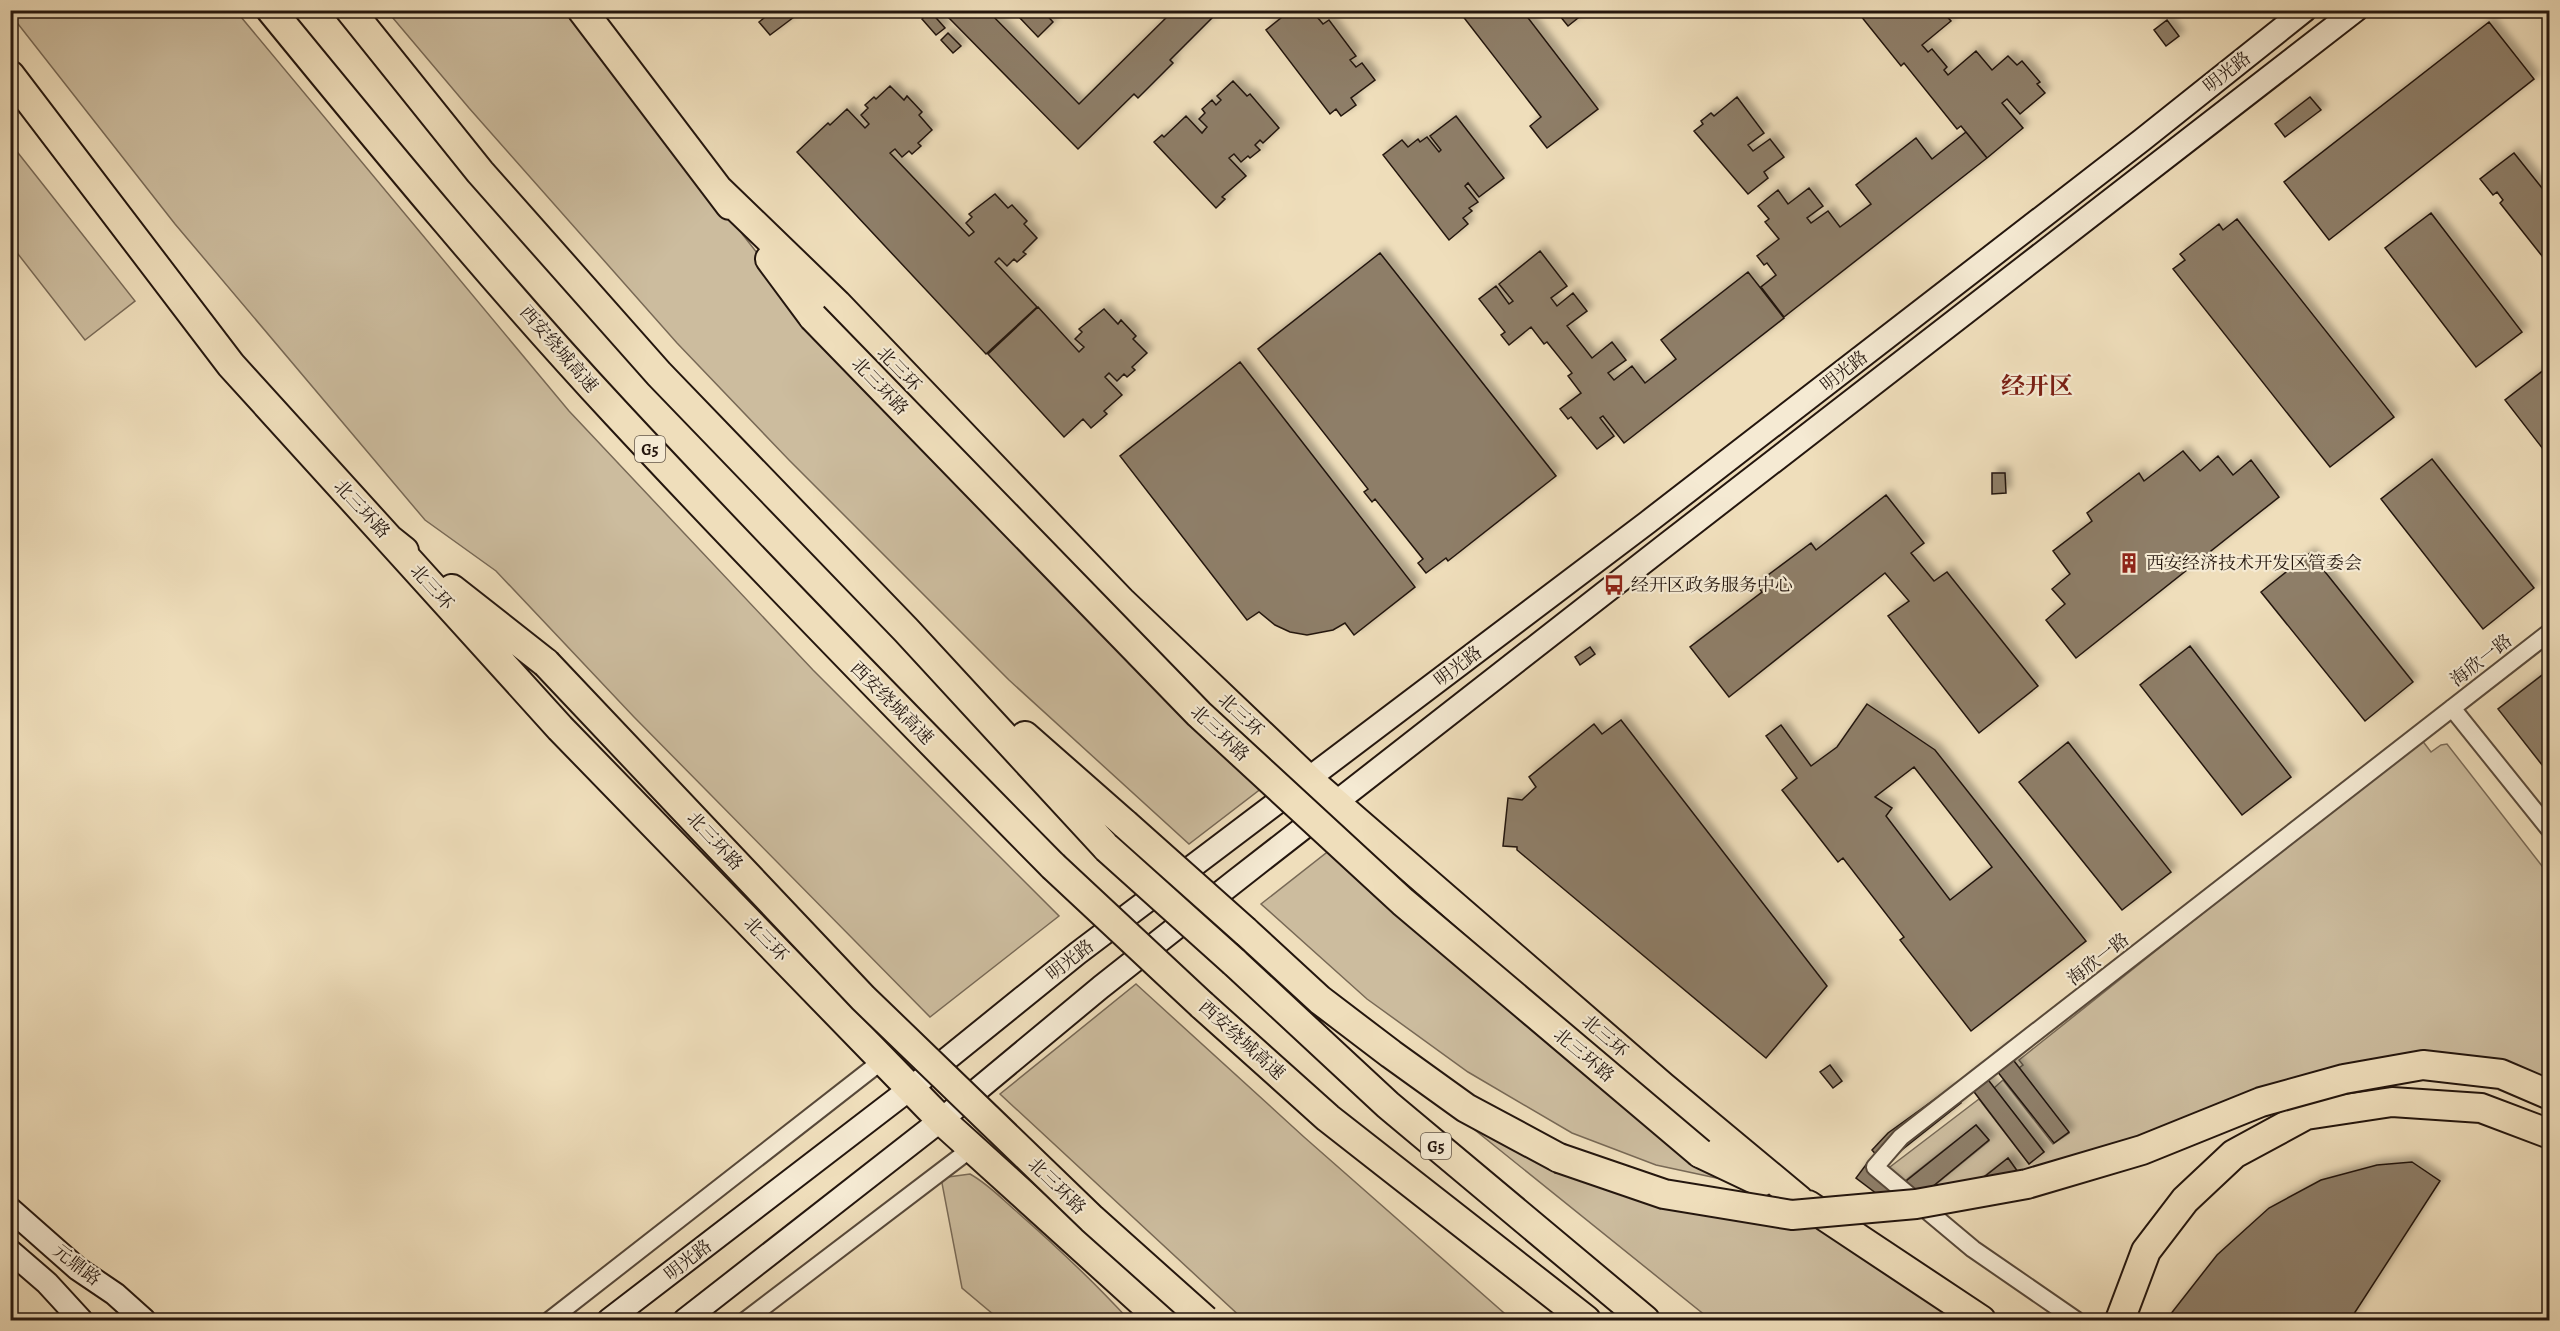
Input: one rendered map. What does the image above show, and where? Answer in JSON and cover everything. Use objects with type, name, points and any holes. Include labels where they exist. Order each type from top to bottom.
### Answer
[{"type":"highway","name":"西安绕城高速","points":[[272,10],[408,177],[614,411],[839,650],[1053,866],[1202,1005],[1328,1118],[1586,1320]]},
{"type":"highway","name":"G5","points":[[350,10],[480,172],[659,374],[906,630],[1107,848],[1388,1105],[1646,1320]]},
{"type":"highway","name":"北三环路","points":[[582,10],[813,317],[1207,722],[1403,902],[1700,1153],[1819,1210],[1981,1320]]},
{"type":"highway","name":"北三环路","points":[[10,75],[231,365],[389,539],[546,663],[863,998],[1092,1219],[1205,1320]]},
{"type":"highway","name":"北三环","points":[[719,190],[837,304],[1121,601],[1310,780],[1662,1086],[1799,1200]]},
{"type":"highway","name":"北三环","points":[[389,539],[560,728],[941,1120],[1162,1320]]},
{"type":"highway","points":[[906,630],[1320,1000],[1391,1054],[1466,1108],[1559,1158],[1664,1194],[1792,1215],[1916,1204],[2027,1185],[2142,1150],[2262,1102],[2344,1079],[2423,1065],[2501,1074],[2550,1095]]},
{"type":"highway","points":[[2120,1320],[2146,1251],[2185,1200],[2235,1154],[2306,1115],[2392,1102],[2481,1108],[2550,1134]]},
{"type":"highway","points":[[1439,1207],[1559,1320]]},
{"type":"main road","name":"明光路","points":[[609,1320],[911,1088],[1078,953],[1310,780],[1667,508],[2142,140],[2305,10]]},
{"type":"main road","name":"明光路","points":[[684,1320],[941,1120],[1101,987],[1676,536],[2356,10]]},
{"type":"main road","name":"元鼎路","points":[[10,1209],[78,1269],[116,1294],[144,1320]]},
{"type":"main road","name":"元鼎路","points":[[10,1251],[47,1283],[81,1320]]},
{"type":"street","name":"海欣一路","points":[[2076,1320],[1973,1249],[1875,1167],[1901,1137],[2550,632]]},
{"type":"street","points":[[2452,708],[2550,830]]},
{"type":"street","points":[[550,1320],[883,1060]]},
{"type":"street","points":[[746,1320],[972,1148]]},
{"type":"shaded area","points":[[11,10],[236,11],[569,411],[813,670],[1059,916],[930,1017],[634,717],[496,571],[425,520],[175,224],[11,15]]},
{"type":"shaded area","points":[[387,11],[574,11],[684,145],[743,235],[790,295],[1271,781],[1189,844],[1009,680],[789,460],[677,343],[469,108]]},
{"type":"shaded area","points":[[11,144],[135,301],[85,340],[11,245]]},
{"type":"shaded area","points":[[2421,739],[2431,752],[2447,744],[2549,875],[2549,1091],[2446,1068],[2239,1108],[2018,1172],[2008,1158],[1978,1181],[1919,1198],[1989,1141],[1976,1125],[1901,1184],[1886,1170],[1979,1099],[2029,1164],[2044,1152],[1994,1088],[2003,1080],[2053,1144],[2069,1133],[2019,1068],[2023,1065],[2019,1060]]},
{"type":"shaded area","points":[[1335,846],[1735,1182],[1656,1165],[1572,1133],[1468,1072],[1367,999],[1261,904]]},
{"type":"shaded area","points":[[1136,984],[1304,1137],[1512,1320],[1244,1320],[1000,1094]]},
{"type":"shaded area","points":[[1450,1110],[1642,1194],[1834,1224],[1967,1320],[1711,1320]]},
{"type":"shaded area","points":[[970,1174],[994,1191],[1046,1237],[1129,1320],[1000,1320],[962,1288],[941,1178]]},
{"type":"building","points":[[774,10],[802,11],[770,35],[759,22]]},
{"type":"building","points":[[957,10],[987,10],[1079,104],[1174,10],[1220,10],[1170,60],[1173,63],[1138,98],[1134,94],[1078,149],[949,18]]},
{"type":"building","points":[[1026,10],[1042,10],[1053,22],[1038,37],[1019,17]]},
{"type":"building","points":[[1291,10],[1320,10],[1323,14],[1318,18],[1323,24],[1329,20],[1356,56],[1350,60],[1356,67],[1362,63],[1375,80],[1351,98],[1356,105],[1341,116],[1336,109],[1330,114],[1266,30]]},
{"type":"building","points":[[1458,10],[1522,10],[1598,109],[1547,148],[1530,126],[1541,117]]},
{"type":"building","points":[[1555,10],[1588,10],[1568,26]]},
{"type":"building","points":[[1856,10],[1941,10],[1951,21],[1922,45],[1928,52],[1932,49],[1947,67],[1944,70],[1948,75],[1976,51],[1992,70],[2008,56],[2017,65],[2022,61],[2040,82],[2037,84],[2045,93],[2020,114],[2007,99],[2002,103],[2023,128],[1987,158],[1961,126],[1957,129],[1904,63],[1901,66]]},
{"type":"building","points":[[930,11],[945,28],[936,35],[922,19]]},
{"type":"building","points":[[2167,20],[2179,36],[2166,46],[2154,30]]},
{"type":"building","points":[[2489,22],[2534,79],[2329,240],[2284,182]]},
{"type":"building","points":[[948,33],[961,46],[953,53],[941,40]]},
{"type":"building","points":[[1233,81],[1247,96],[1250,94],[1279,128],[1263,143],[1260,140],[1255,145],[1260,150],[1250,158],[1248,156],[1241,162],[1234,154],[1229,158],[1246,176],[1222,197],[1225,199],[1216,208],[1154,142],[1162,135],[1164,137],[1186,116],[1202,133],[1207,127],[1199,119],[1205,113],[1202,109],[1212,100],[1216,105],[1221,100],[1217,96]]},
{"type":"building","points":[[890,86],[904,100],[907,96],[922,112],[919,115],[932,130],[918,143],[921,146],[912,154],[909,151],[902,157],[895,149],[890,153],[969,236],[974,232],[966,223],[972,217],[969,214],[995,194],[1008,208],[1012,205],[1027,221],[1024,224],[1037,238],[1017,262],[1014,259],[1007,266],[999,258],[995,262],[1037,307],[986,354],[797,152],[847,109],[865,128],[869,124],[861,115],[868,108],[865,105],[874,97],[876,99]]},
{"type":"building","points":[[1737,97],[1764,133],[1748,145],[1753,151],[1770,139],[1784,157],[1764,172],[1768,178],[1748,194],[1694,131],[1711,113],[1714,116]]},
{"type":"building","points":[[2310,97],[2321,110],[2285,137],[2275,124]]},
{"type":"building","points":[[1456,116],[1504,178],[1479,197],[1468,183],[1465,186],[1478,202],[1469,208],[1472,211],[1463,218],[1468,224],[1449,240],[1383,155],[1402,140],[1408,147],[1418,139],[1420,142],[1427,137],[1439,152],[1441,150],[1430,136]]},
{"type":"building","points":[[1966,132],[1987,158],[1784,317],[1761,287],[1776,275],[1767,263],[1764,265],[1757,256],[1779,239],[1765,222],[1769,219],[1758,206],[1778,190],[1788,204],[1809,188],[1823,206],[1807,218],[1811,223],[1828,211],[1840,227],[1871,204],[1856,185],[1916,138],[1932,159]]},
{"type":"building","points":[[2514,153],[2550,198],[2550,266],[2500,203],[2503,200],[2497,192],[2493,195],[2480,179]]},
{"type":"building","points":[[2431,213],[2522,332],[2476,367],[2385,248]]},
{"type":"building","points":[[2237,219],[2394,417],[2330,467],[2173,269],[2185,260],[2180,254],[2219,224],[2223,230]]},
{"type":"building","points":[[1540,251],[1567,286],[1551,298],[1557,306],[1573,293],[1587,311],[1567,326],[1592,358],[1612,342],[1626,360],[1608,373],[1614,380],[1632,366],[1645,383],[1676,359],[1661,340],[1748,272],[1784,318],[1624,443],[1603,416],[1600,418],[1614,436],[1597,449],[1571,417],[1568,419],[1560,409],[1581,393],[1568,376],[1572,373],[1547,342],[1544,344],[1531,327],[1509,345],[1501,335],[1505,332],[1479,299],[1496,286],[1509,304],[1513,301],[1499,284]]},
{"type":"building","points":[[1380,253],[1556,476],[1448,561],[1446,558],[1426,573],[1418,563],[1423,559],[1375,499],[1372,502],[1364,492],[1368,489],[1258,349]]},
{"type":"building","points":[[1038,307],[1079,352],[1084,347],[1075,339],[1082,332],[1079,329],[1104,309],[1118,324],[1121,320],[1136,336],[1133,339],[1147,353],[1132,367],[1135,370],[1127,377],[1124,374],[1117,381],[1109,373],[1105,377],[1122,395],[1104,411],[1107,414],[1091,428],[1083,419],[1064,437],[988,354]]},
{"type":"building","points":[[1240,362],[1415,587],[1354,635],[1345,623],[1333,630],[1307,635],[1290,632],[1275,625],[1259,612],[1247,620],[1120,456]]},
{"type":"building","points":[[2550,366],[2550,458],[2505,400]]},
{"type":"building","name":"西安经济技术开发区管委会","points":[[2183,451],[2200,471],[2218,456],[2233,475],[2251,460],[2279,497],[2076,658],[2046,620],[2065,604],[2052,589],[2070,574],[2053,551],[2092,521],[2087,513],[2139,473],[2144,481]]},
{"type":"building","points":[[2432,459],[2534,588],[2483,629],[2381,499]]},
{"type":"building","points":[[1992,473],[2005,473],[2006,493],[1992,494]]},
{"type":"building","points":[[1886,495],[1924,543],[1911,553],[1934,581],[1947,572],[2038,686],[1979,733],[1888,616],[1909,601],[1885,573],[1729,697],[1690,647],[1762,592],[1756,584],[1811,543],[1816,550]]},
{"type":"building","points":[[2310,553],[2413,682],[2365,721],[2261,592]]},
{"type":"building","points":[[2190,646],[2291,777],[2242,815],[2140,685]]},
{"type":"building","points":[[1590,647],[1595,654],[1580,665],[1575,657]]},
{"type":"building","points":[[2550,669],[2550,775],[2498,709]]},
{"type":"building","points":[[1867,704],[1935,750],[2086,941],[1971,1031],[1900,940],[1904,937],[1843,858],[1838,862],[1782,790],[1797,778],[1766,736],[1781,725],[1811,766],[1837,747]],"holes":[[[1914,767],[1992,867],[1950,900],[1886,816],[1892,808],[1875,797]]]},
{"type":"building","points":[[1621,720],[1827,986],[1766,1058],[1517,850],[1517,847],[1503,846],[1508,798],[1522,800],[1536,787],[1529,777],[1594,724],[1602,734]]},
{"type":"building","points":[[2068,742],[2171,872],[2122,910],[2019,782]]},
{"type":"building","points":[[2004,1048],[2069,1132],[2054,1143],[1989,1061]]},
{"type":"building","points":[[1830,1065],[1842,1081],[1833,1088],[1820,1072]]},
{"type":"building","points":[[1979,1068],[2044,1152],[2029,1164],[1965,1080]]},
{"type":"building","points":[[1949,1089],[1961,1103],[1884,1164],[1872,1150],[1888,1133]]},
{"type":"building","points":[[1976,1125],[1989,1140],[1915,1201],[1901,1185]]},
{"type":"building","points":[[2008,1158],[2018,1172],[1979,1181]]},
{"type":"building","points":[[1868,1162],[1897,1184],[1885,1200],[1856,1178]]},
{"type":"building","points":[[2412,1162],[2440,1181],[2350,1320],[2166,1320],[2217,1255],[2269,1208],[2321,1180],[2377,1165]]},
{"type":"place","name":"西安经济技术开发区管委会","points":[[2129,563]]},
{"type":"place","name":"经开区政务服务中心","points":[[1614,585]]},
{"type":"district","name":"经开区","points":[[2037,386]]}]
